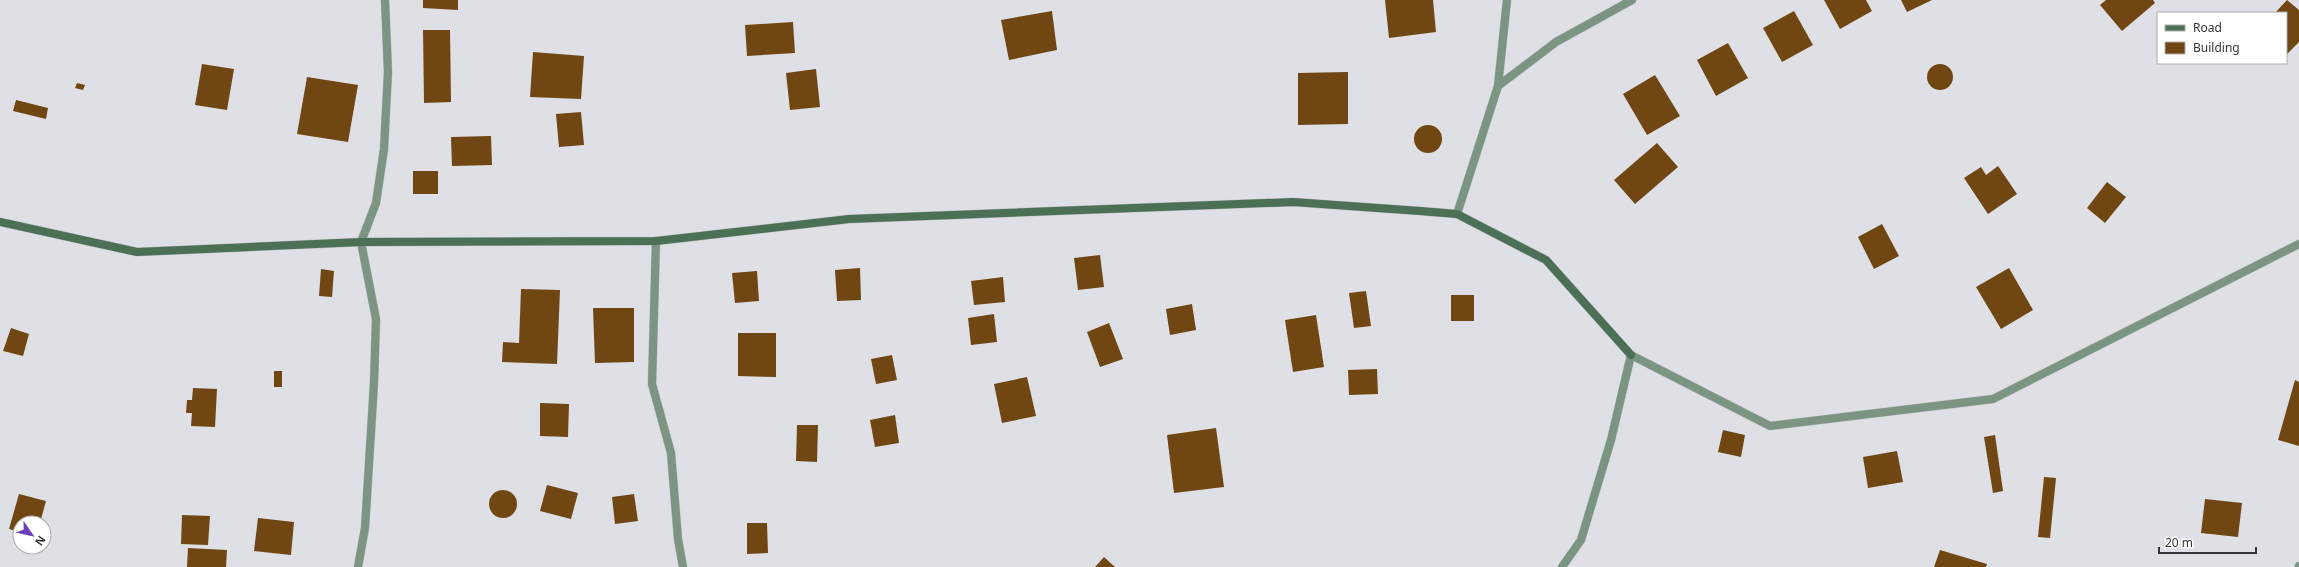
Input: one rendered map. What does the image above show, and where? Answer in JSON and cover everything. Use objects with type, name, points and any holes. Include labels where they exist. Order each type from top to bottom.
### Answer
[{"type":"main road","points":[[0,222],[137,252],[361,242],[656,241],[849,219],[1293,202],[1457,214],[1546,260],[1631,355]]},
{"type":"street","points":[[358,567],[365,528],[374,383],[376,319],[361,242],[376,203],[384,149],[388,72],[385,0]]},
{"type":"street","points":[[1457,214],[1498,86],[1508,0]]},
{"type":"street","points":[[1498,86],[1556,42],[1632,0]]},
{"type":"street","points":[[656,241],[652,384],[671,453],[678,539],[683,567]]},
{"type":"street","points":[[1562,567],[1581,540],[1611,440],[1631,355],[1770,426],[1993,399],[2299,244]]},
{"type":"building","points":[[423,0],[458,0],[458,10],[423,8]]},
{"type":"building","points":[[1385,0],[1433,0],[1436,32],[1389,38]]},
{"type":"building","points":[[1824,0],[1866,0],[1872,11],[1840,29]]},
{"type":"building","points":[[1901,0],[1932,0],[1907,12]]},
{"type":"building","points":[[2106,0],[2153,0],[2155,3],[2122,31],[2100,5]]},
{"type":"building","points":[[2287,0],[2299,10],[2299,42],[2287,54],[2287,12],[2276,12]]},
{"type":"building","points":[[1052,11],[1057,50],[1009,60],[1001,20]]},
{"type":"building","points":[[1794,11],[1813,45],[1782,62],[1763,28]]},
{"type":"building","points":[[793,22],[795,53],[747,56],[745,25]]},
{"type":"building","points":[[423,30],[450,30],[451,102],[424,103]]},
{"type":"building","points":[[1728,43],[1748,78],[1716,96],[1697,60]]},
{"type":"building","points":[[533,52],[584,56],[581,99],[530,97]]},
{"type":"building","points":[[202,64],[234,69],[227,110],[195,105]]},
{"type":"building","points":[[1940,64],[1949,68],[1953,77],[1949,86],[1940,90],[1931,86],[1927,77],[1931,68]]},
{"type":"building","points":[[816,69],[820,107],[790,110],[786,73]]},
{"type":"building","points":[[1348,72],[1348,124],[1298,125],[1298,73]]},
{"type":"building","points":[[1655,75],[1680,116],[1647,135],[1623,94]]},
{"type":"building","points":[[307,77],[358,85],[348,142],[297,134]]},
{"type":"building","points":[[77,83],[85,85],[83,90],[75,88]]},
{"type":"building","points":[[16,100],[48,108],[46,119],[13,111]]},
{"type":"building","points":[[581,112],[584,145],[559,147],[556,114]]},
{"type":"building","points":[[1428,125],[1438,129],[1442,139],[1438,149],[1428,153],[1418,149],[1414,139],[1418,129]]},
{"type":"building","points":[[491,136],[492,165],[452,166],[451,137]]},
{"type":"building","points":[[1657,143],[1678,167],[1635,204],[1614,180]]},
{"type":"building","points":[[1998,166],[2017,194],[1988,214],[1964,178],[1981,167],[1986,175]]},
{"type":"building","points":[[413,171],[438,171],[438,194],[413,194]]},
{"type":"building","points":[[2107,182],[2126,197],[2105,223],[2087,208]]},
{"type":"building","points":[[1882,224],[1899,256],[1874,269],[1858,237]]},
{"type":"building","points":[[1100,255],[1104,287],[1078,290],[1074,258]]},
{"type":"building","points":[[860,268],[861,300],[837,301],[835,270]]},
{"type":"building","points":[[2009,268],[2033,310],[2001,329],[1976,287]]},
{"type":"building","points":[[321,269],[334,271],[332,297],[319,296]]},
{"type":"building","points":[[757,271],[759,301],[735,303],[732,273]]},
{"type":"building","points":[[1003,277],[1005,302],[974,305],[971,281]]},
{"type":"building","points":[[521,289],[560,290],[557,364],[502,362],[503,342],[519,343]]},
{"type":"building","points":[[1366,291],[1371,326],[1354,328],[1349,293]]},
{"type":"building","points":[[1451,295],[1474,295],[1474,321],[1451,321]]},
{"type":"building","points":[[1192,304],[1196,330],[1170,335],[1166,309]]},
{"type":"building","points":[[593,308],[634,308],[634,362],[595,363]]},
{"type":"building","points":[[994,314],[997,342],[971,345],[968,318]]},
{"type":"building","points":[[1316,315],[1324,367],[1293,372],[1285,320]]},
{"type":"building","points":[[1109,323],[1123,359],[1100,367],[1087,332]]},
{"type":"building","points":[[11,328],[29,334],[23,356],[3,351]]},
{"type":"building","points":[[738,333],[776,333],[776,377],[738,376]]},
{"type":"building","points":[[892,355],[897,380],[876,384],[871,359]]},
{"type":"building","points":[[1377,369],[1378,394],[1349,395],[1348,370]]},
{"type":"building","points":[[274,371],[282,371],[282,387],[274,387]]},
{"type":"building","points":[[1027,377],[1036,416],[1002,423],[994,384]]},
{"type":"building","points":[[2295,380],[2299,382],[2299,446],[2278,440]]},
{"type":"building","points":[[193,388],[217,389],[215,427],[191,426],[192,413],[186,413],[187,400],[192,400]]},
{"type":"building","points":[[540,403],[569,404],[568,437],[540,436]]},
{"type":"building","points":[[895,415],[899,443],[875,447],[870,420]]},
{"type":"building","points":[[797,425],[818,425],[817,462],[796,461]]},
{"type":"building","points":[[1216,428],[1224,487],[1174,493],[1167,435]]},
{"type":"building","points":[[1723,430],[1745,435],[1741,457],[1718,452]]},
{"type":"building","points":[[1995,435],[2003,491],[1993,493],[1984,437]]},
{"type":"building","points":[[1897,451],[1903,482],[1868,488],[1863,457]]},
{"type":"building","points":[[2044,477],[2056,478],[2050,538],[2038,537]]},
{"type":"building","points":[[547,485],[578,493],[571,519],[540,511]]},
{"type":"building","points":[[503,490],[513,494],[517,504],[513,514],[503,518],[493,514],[489,504],[493,494]]},
{"type":"building","points":[[19,494],[46,501],[42,515],[13,515]]},
{"type":"building","points":[[634,494],[638,521],[615,524],[612,497]]},
{"type":"building","points":[[2205,499],[2242,503],[2238,537],[2201,533]]},
{"type":"building","points":[[182,515],[210,516],[208,545],[181,544]]},
{"type":"building","points":[[12,518],[12,530],[9,529]]},
{"type":"building","points":[[258,518],[294,522],[291,555],[254,551]]},
{"type":"building","points":[[747,523],[767,523],[768,553],[747,554]]},
{"type":"building","points":[[188,548],[227,550],[226,567],[187,567]]},
{"type":"building","points":[[1940,550],[1987,564],[1986,567],[1934,567]]},
{"type":"building","points":[[1104,557],[1115,567],[1095,567]]}]
